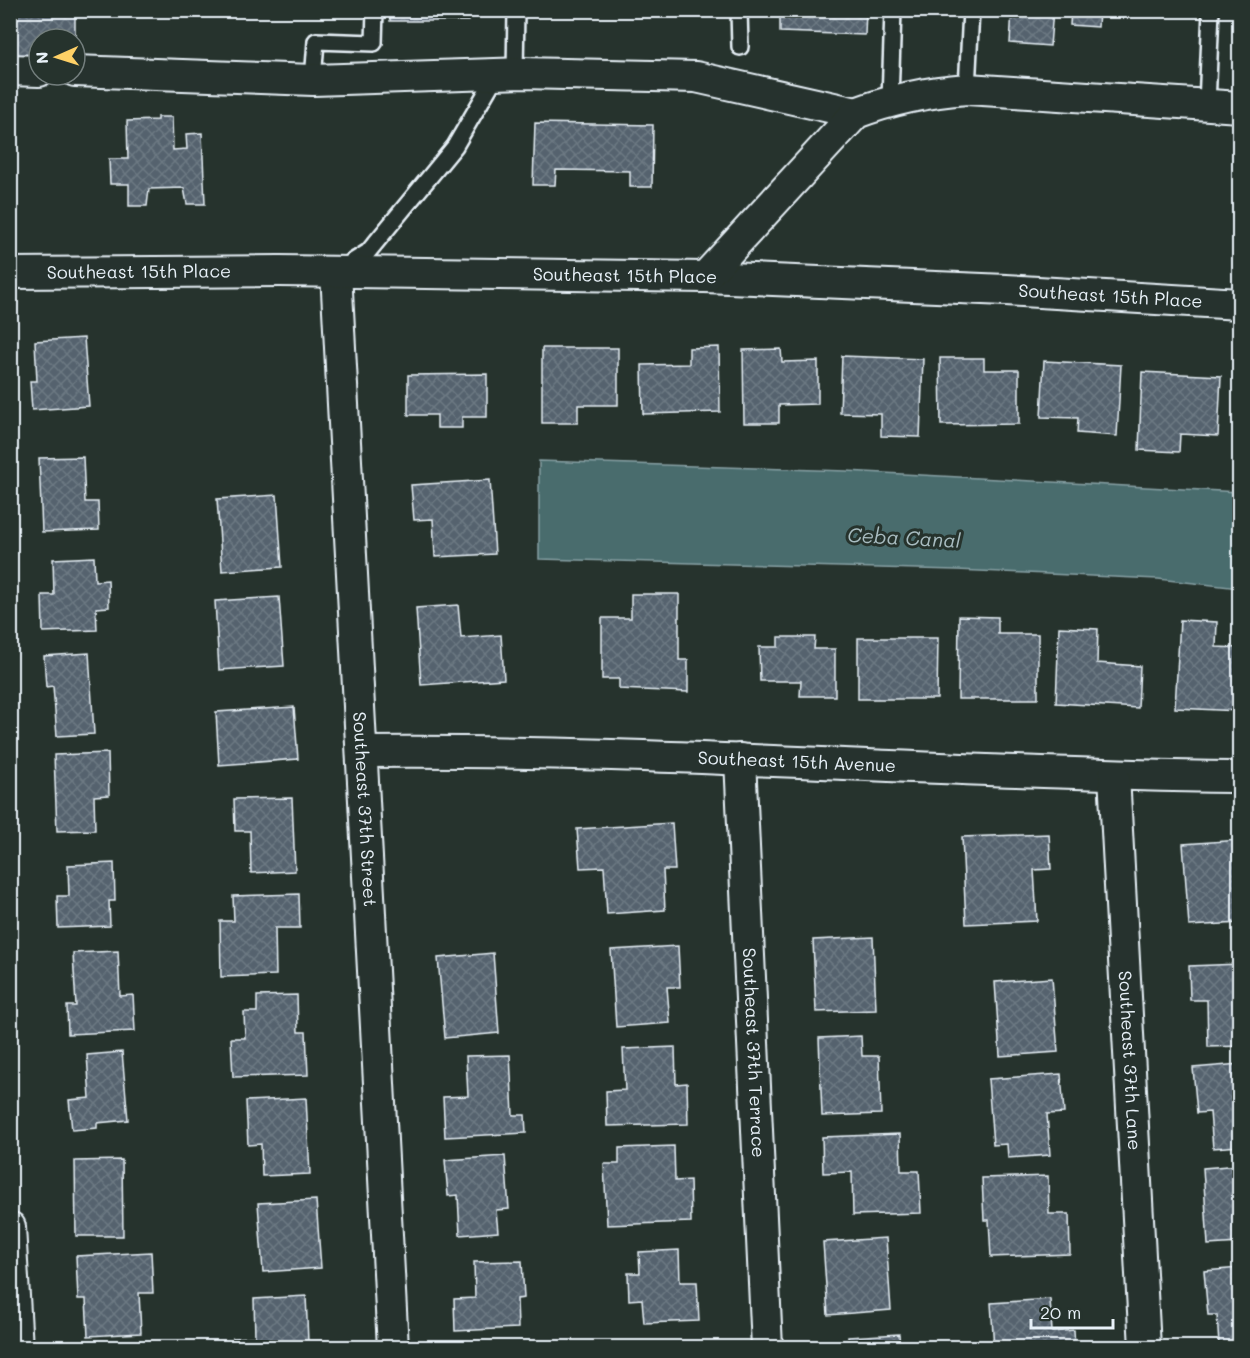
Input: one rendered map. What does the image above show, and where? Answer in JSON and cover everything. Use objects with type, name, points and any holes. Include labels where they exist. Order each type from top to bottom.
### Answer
[{"type":"street","points":[[10,70],[27,71]]},
{"type":"street","points":[[87,71],[313,80],[506,74],[696,77],[856,113]]},
{"type":"street","points":[[705,277],[856,113],[890,100],[927,92],[967,89],[1239,107]]},
{"type":"street","name":"Southeast 15th Place","points":[[10,273],[336,272],[705,277],[1006,290],[1239,304]]},
{"type":"street","name":"Southeast 37th Street","points":[[336,272],[350,585],[362,752],[393,1347]]},
{"type":"street","name":"Southeast 15th Avenue","points":[[362,752],[482,751],[1114,775],[1231,777]]},
{"type":"street","name":"Southeast 37th Terrace","points":[[740,759],[767,1347]]},
{"type":"street","name":"Southeast 37th Lane","points":[[1114,775],[1145,1347]]},
{"type":"street","points":[[10,1227],[17,1347]]},
{"type":"lane","points":[[313,80],[315,40],[374,43],[375,10]]},
{"type":"lane","points":[[336,272],[368,252],[455,146],[506,74],[516,10]]},
{"type":"lane","points":[[739,10],[740,46]]},
{"type":"lane","points":[[890,100],[893,10]]},
{"type":"lane","points":[[967,89],[971,10]]},
{"type":"lane","points":[[1207,105],[1211,10]]},
{"type":"water","name":"Ceba Canal","points":[[539,461],[846,471],[1239,492],[1239,588],[1158,579],[956,570],[539,559]]},
{"type":"building","points":[[10,10],[75,10],[75,27],[27,27],[27,59],[10,59]]},
{"type":"building","points":[[390,10],[468,10],[468,21],[390,21]]},
{"type":"building","points":[[780,10],[866,10],[865,35],[780,32]]},
{"type":"building","points":[[1012,10],[1053,10],[1050,46],[1010,43]]},
{"type":"building","points":[[1071,10],[1099,10],[1098,27],[1070,25]]},
{"type":"building","points":[[157,117],[172,117],[173,150],[187,149],[186,134],[202,133],[205,204],[187,204],[184,188],[149,189],[147,206],[129,206],[129,184],[110,184],[109,159],[128,159],[127,121],[157,120]]},
{"type":"building","points":[[535,123],[653,125],[652,187],[630,187],[630,171],[556,170],[555,185],[533,185]]},
{"type":"building","points":[[84,338],[89,406],[32,410],[30,381],[37,381],[35,341]]},
{"type":"building","points":[[719,347],[720,412],[643,414],[642,365],[689,364],[689,348]]},
{"type":"building","points":[[542,348],[618,348],[618,405],[578,405],[578,423],[542,423]]},
{"type":"building","points":[[781,349],[782,362],[818,361],[818,404],[779,405],[779,423],[744,423],[743,350]]},
{"type":"building","points":[[842,356],[923,359],[920,437],[881,436],[881,414],[840,413]]},
{"type":"building","points":[[940,358],[984,358],[984,370],[1019,370],[1019,424],[941,425]]},
{"type":"building","points":[[1044,361],[1121,365],[1117,436],[1077,433],[1078,418],[1041,417]]},
{"type":"building","points":[[1142,372],[1221,376],[1218,436],[1180,434],[1179,452],[1139,450]]},
{"type":"building","points":[[487,374],[487,417],[462,417],[462,428],[437,428],[437,415],[408,415],[408,375]]},
{"type":"building","points":[[83,457],[85,502],[98,502],[99,530],[42,532],[39,458]]},
{"type":"building","points":[[490,480],[495,554],[435,557],[433,519],[414,520],[411,485]]},
{"type":"building","points":[[277,495],[282,567],[222,571],[217,499]]},
{"type":"building","points":[[94,557],[95,581],[108,580],[109,607],[96,608],[97,630],[43,632],[42,595],[54,595],[53,559]]},
{"type":"building","points":[[631,594],[679,594],[679,660],[688,660],[688,692],[619,689],[619,679],[602,679],[602,618],[631,618]]},
{"type":"building","points":[[279,597],[284,666],[219,670],[215,601]]},
{"type":"building","points":[[458,605],[461,638],[501,635],[504,679],[421,685],[416,608]]},
{"type":"building","points":[[959,616],[998,617],[998,634],[1038,634],[1038,699],[958,699]]},
{"type":"building","points":[[1180,620],[1217,622],[1216,647],[1240,648],[1240,711],[1175,708]]},
{"type":"building","points":[[1059,627],[1098,629],[1097,663],[1140,666],[1138,708],[1056,703]]},
{"type":"building","points":[[778,637],[815,637],[814,649],[835,649],[835,696],[800,696],[801,681],[760,681],[759,647],[778,647]]},
{"type":"building","points":[[858,638],[938,638],[937,699],[858,699]]},
{"type":"building","points":[[89,653],[94,734],[57,736],[53,686],[46,687],[44,656]]},
{"type":"building","points":[[294,707],[298,759],[219,765],[216,712]]},
{"type":"building","points":[[108,753],[109,795],[94,796],[95,830],[57,831],[54,755]]},
{"type":"building","points":[[292,798],[295,871],[251,873],[250,831],[235,831],[234,799]]},
{"type":"building","points":[[672,823],[675,870],[663,870],[665,910],[607,914],[604,867],[580,868],[577,829]]},
{"type":"building","points":[[1049,834],[1051,869],[1034,870],[1037,921],[966,924],[962,837]]},
{"type":"building","points":[[1240,840],[1240,923],[1189,926],[1183,844]]},
{"type":"building","points":[[114,863],[115,901],[109,901],[110,926],[58,928],[57,896],[69,896],[68,865]]},
{"type":"building","points":[[299,894],[300,928],[275,928],[276,975],[221,977],[220,921],[234,921],[233,896]]},
{"type":"building","points":[[873,937],[876,1010],[816,1012],[813,940]]},
{"type":"building","points":[[678,946],[680,987],[667,987],[670,1023],[616,1027],[611,950]]},
{"type":"building","points":[[118,951],[120,996],[133,995],[135,1031],[68,1034],[67,1006],[76,1006],[73,953]]},
{"type":"building","points":[[493,953],[499,1033],[445,1038],[438,958]]},
{"type":"building","points":[[1240,964],[1240,1046],[1208,1047],[1207,1000],[1190,1000],[1189,966]]},
{"type":"building","points":[[1052,978],[1058,1052],[1000,1056],[995,982]]},
{"type":"building","points":[[297,995],[298,1032],[306,1032],[308,1075],[233,1077],[231,1038],[245,1038],[244,1012],[257,1012],[257,996]]},
{"type":"building","points":[[861,1036],[862,1056],[879,1056],[881,1114],[822,1116],[819,1038]]},
{"type":"building","points":[[675,1047],[676,1084],[687,1083],[688,1124],[607,1126],[606,1091],[625,1090],[623,1049]]},
{"type":"building","points":[[122,1052],[128,1120],[97,1123],[97,1128],[72,1130],[69,1100],[90,1098],[87,1055]]},
{"type":"building","points":[[510,1055],[513,1115],[525,1115],[526,1133],[445,1137],[443,1097],[468,1096],[466,1056]]},
{"type":"building","points":[[1240,1064],[1240,1146],[1213,1148],[1210,1112],[1197,1113],[1193,1068]]},
{"type":"building","points":[[1061,1074],[1064,1113],[1047,1114],[1050,1155],[1008,1158],[1007,1144],[993,1145],[988,1079]]},
{"type":"building","points":[[306,1098],[310,1174],[262,1176],[261,1144],[248,1145],[246,1101]]},
{"type":"building","points":[[900,1134],[901,1171],[919,1171],[921,1213],[853,1215],[852,1172],[823,1173],[822,1137]]},
{"type":"building","points":[[674,1146],[675,1181],[690,1180],[691,1222],[607,1225],[604,1164],[619,1164],[619,1148]]},
{"type":"building","points":[[505,1156],[509,1209],[496,1210],[498,1232],[460,1235],[458,1195],[448,1196],[445,1160]]},
{"type":"building","points":[[122,1160],[123,1236],[76,1236],[75,1161]]},
{"type":"building","points":[[1240,1165],[1240,1243],[1208,1245],[1203,1168]]},
{"type":"building","points":[[1048,1176],[1049,1214],[1069,1214],[1070,1254],[991,1257],[989,1220],[984,1220],[982,1178]]},
{"type":"building","points":[[316,1200],[321,1268],[263,1272],[258,1203]]},
{"type":"building","points":[[886,1238],[891,1310],[828,1315],[823,1242]]},
{"type":"building","points":[[679,1250],[680,1282],[697,1282],[699,1321],[644,1323],[642,1299],[629,1300],[628,1273],[640,1273],[639,1252]]},
{"type":"building","points":[[151,1252],[153,1293],[139,1293],[141,1333],[88,1336],[86,1299],[78,1299],[76,1256]]},
{"type":"building","points":[[522,1261],[524,1298],[517,1299],[518,1328],[455,1331],[454,1299],[475,1298],[474,1262]]},
{"type":"building","points":[[1240,1268],[1240,1344],[1219,1345],[1217,1315],[1208,1315],[1204,1271]]},
{"type":"building","points":[[306,1296],[308,1342],[323,1341],[323,1348],[233,1348],[233,1338],[255,1337],[254,1299]]},
{"type":"building","points":[[1050,1299],[1052,1332],[1074,1330],[1075,1348],[994,1348],[991,1303]]},
{"type":"building","points":[[899,1334],[900,1348],[848,1348],[848,1337]]},
{"type":"building","points":[[700,1342],[700,1348],[628,1346]]}]
